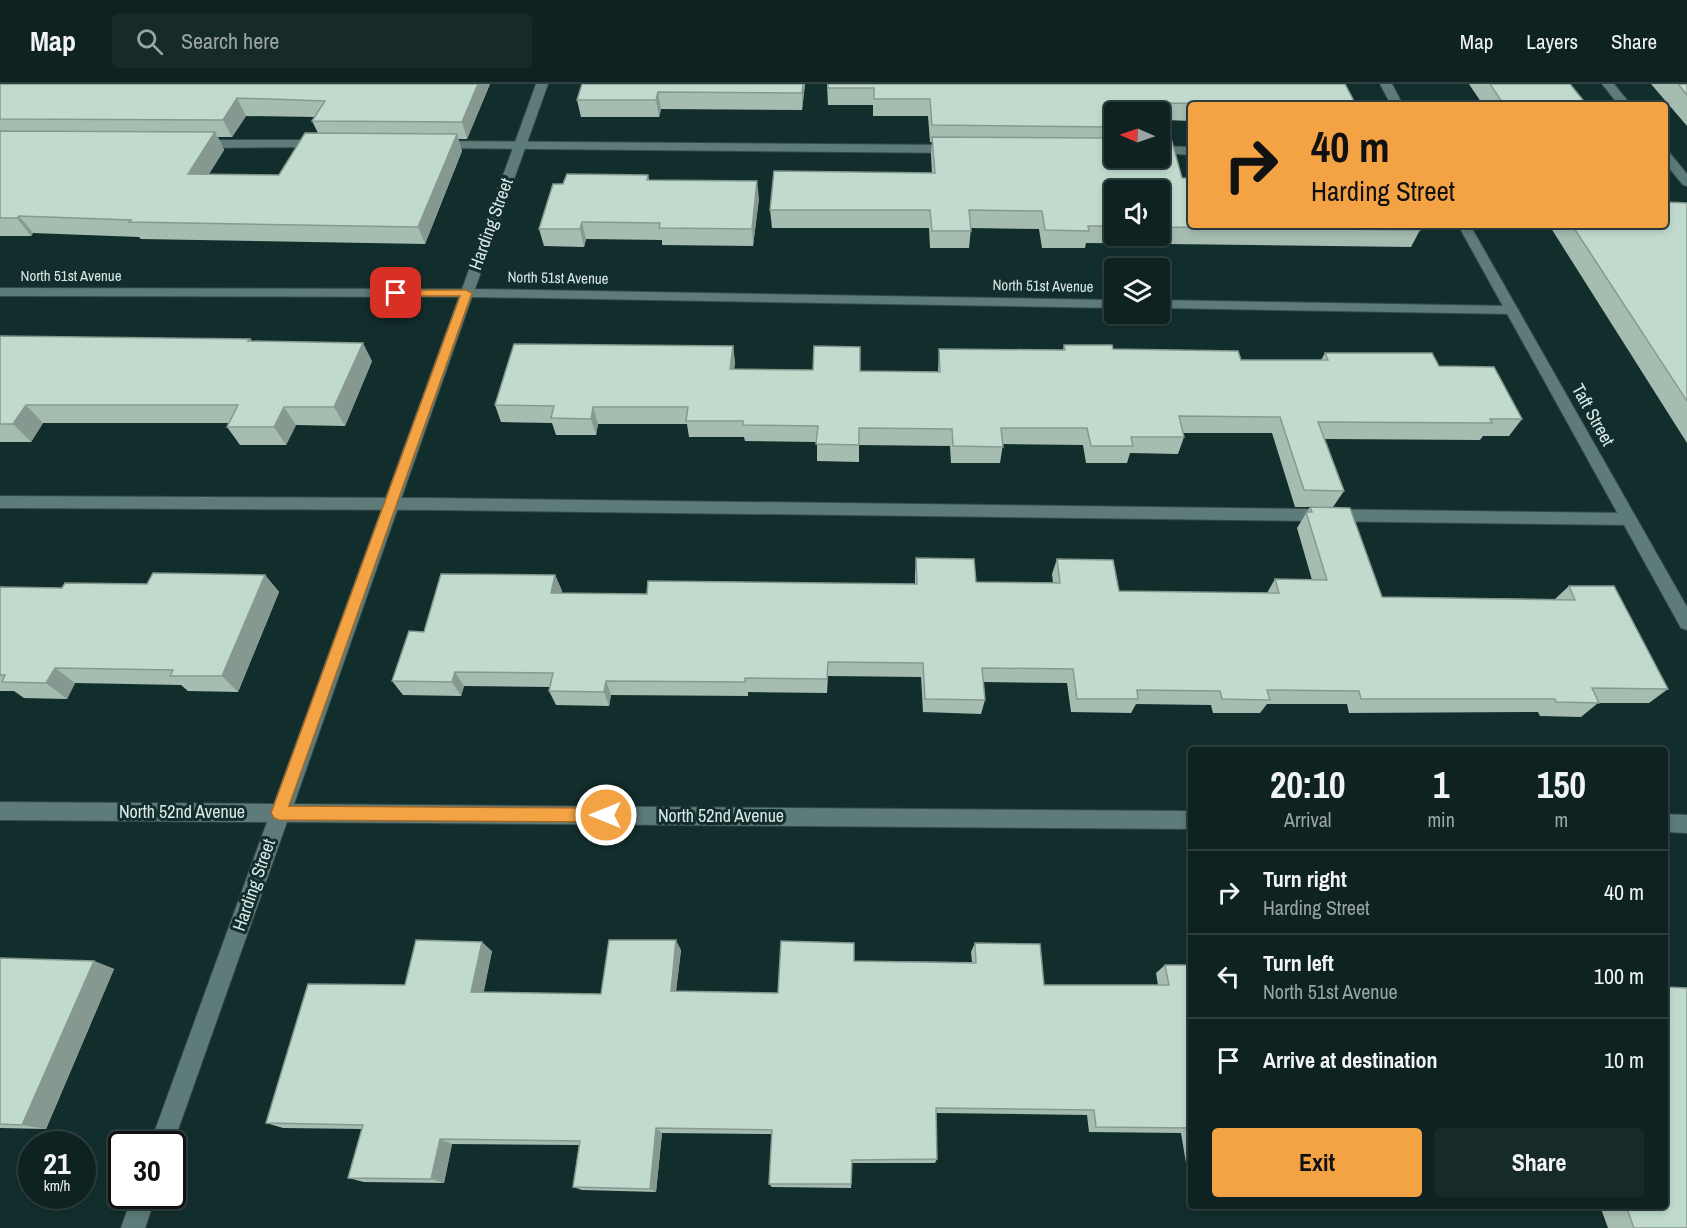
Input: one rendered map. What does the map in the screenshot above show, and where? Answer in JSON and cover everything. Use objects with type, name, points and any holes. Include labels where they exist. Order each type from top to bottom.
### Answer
[{"type":"street","name":"Harding Street","points":[[167,1131],[542,84]]},
{"type":"street","points":[[1386,84],[1395,102]]},
{"type":"street","points":[[1608,84],[1623,102]]},
{"type":"street","points":[[189,144],[331,144]]},
{"type":"street","points":[[425,145],[971,149]]},
{"type":"street","points":[[1170,150],[1188,151]]},
{"type":"street","points":[[1668,159],[1687,182]]},
{"type":"street","name":"Taft Street","points":[[1466,228],[1687,623]]},
{"type":"street","name":"North 51st Avenue","points":[[0,292],[466,293],[1104,304]]},
{"type":"street","points":[[1170,304],[1512,310]]},
{"type":"street","points":[[0,502],[391,504],[1629,519]]},
{"type":"street","name":"North 52nd Avenue","points":[[0,811],[1188,820]]},
{"type":"street","points":[[1668,823],[1687,824]]},
{"type":"street","points":[[133,1228],[140,1209]]},
{"type":"building","points":[[0,84],[478,84],[462,122],[312,121],[325,101],[237,98],[223,120],[0,119]]},
{"type":"building","points":[[582,84],[803,84],[802,93],[658,92],[656,100],[577,100]]},
{"type":"building","points":[[828,84],[1345,84],[1354,102],[1104,102],[1104,127],[932,125],[930,99],[874,99],[874,88],[828,88]]},
{"type":"building","points":[[1490,84],[1570,84],[1585,102],[1502,102]]},
{"type":"building","points":[[1678,84],[1687,84],[1687,95]]},
{"type":"building","points":[[0,131],[215,132],[188,174],[279,175],[305,133],[457,134],[418,227],[129,222],[131,220],[19,216],[0,218]]},
{"type":"building","points":[[932,137],[1104,138],[1104,168],[1170,168],[1171,138],[1182,178],[1188,178],[1188,227],[1170,227],[1170,180],[1104,180],[1104,226],[1088,226],[1089,231],[1045,230],[1042,211],[969,210],[971,231],[932,231],[930,210],[770,210],[774,171],[935,173]]},
{"type":"building","points":[[567,174],[648,175],[647,180],[757,181],[752,229],[659,228],[660,223],[582,222],[580,229],[539,229],[553,184],[563,184]]},
{"type":"building","points":[[1668,202],[1687,203],[1687,401],[1574,228],[1668,228]]},
{"type":"building","points":[[1247,228],[1419,228],[1420,230]]},
{"type":"building","points":[[0,336],[250,339],[248,341],[363,343],[334,407],[284,407],[274,427],[227,427],[238,405],[26,405],[13,424],[0,424]]},
{"type":"building","points":[[514,344],[733,346],[730,369],[813,370],[814,346],[860,347],[860,371],[940,372],[939,349],[1065,350],[1064,345],[1112,345],[1113,349],[1238,351],[1241,360],[1328,360],[1325,353],[1432,353],[1439,366],[1494,367],[1522,419],[1490,419],[1492,423],[1318,422],[1344,491],[1304,490],[1280,417],[1179,416],[1184,437],[1131,437],[1133,446],[1091,446],[1087,428],[1001,428],[1003,447],[953,446],[952,429],[859,428],[859,445],[816,444],[818,426],[743,425],[743,421],[686,421],[688,407],[593,407],[591,419],[551,418],[554,406],[495,405]]},
{"type":"building","points":[[1310,507],[1350,508],[1382,597],[1575,600],[1569,586],[1614,586],[1668,689],[1592,688],[1599,703],[1556,702],[1555,699],[1361,699],[1359,691],[1267,690],[1270,700],[1222,699],[1220,691],[1137,690],[1138,699],[1077,699],[1073,669],[982,668],[985,700],[925,699],[923,663],[828,662],[827,679],[745,678],[745,682],[606,681],[604,692],[549,691],[553,673],[455,672],[452,682],[392,681],[409,631],[424,632],[441,574],[555,575],[551,593],[647,594],[648,581],[917,584],[916,558],[974,559],[976,582],[1060,583],[1057,559],[1113,560],[1119,591],[1279,593],[1275,579],[1327,580],[1306,512],[1312,512]]},
{"type":"building","points":[[153,573],[265,575],[222,676],[170,676],[173,670],[55,668],[46,683],[2,682],[5,675],[0,675],[0,587],[62,588],[65,583],[147,584]]},
{"type":"building","points":[[416,940],[482,942],[471,992],[601,994],[609,940],[676,940],[671,991],[778,993],[781,941],[854,943],[854,961],[976,963],[975,943],[1040,944],[1044,985],[1169,985],[1165,965],[1188,965],[1188,1128],[1096,1127],[1094,1110],[936,1108],[937,1159],[852,1160],[851,1184],[769,1184],[772,1130],[656,1128],[650,1189],[573,1187],[580,1141],[440,1139],[431,1179],[348,1178],[363,1125],[266,1123],[308,984],[405,985]]},
{"type":"building","points":[[0,958],[94,961],[22,1125],[0,1124]]},
{"type":"building","points":[[1668,987],[1687,988],[1687,1228],[1634,1228],[1627,1209],[1668,1209]]},
{"type":"route","points":[[396,293],[466,293],[279,813],[606,815]]}]
